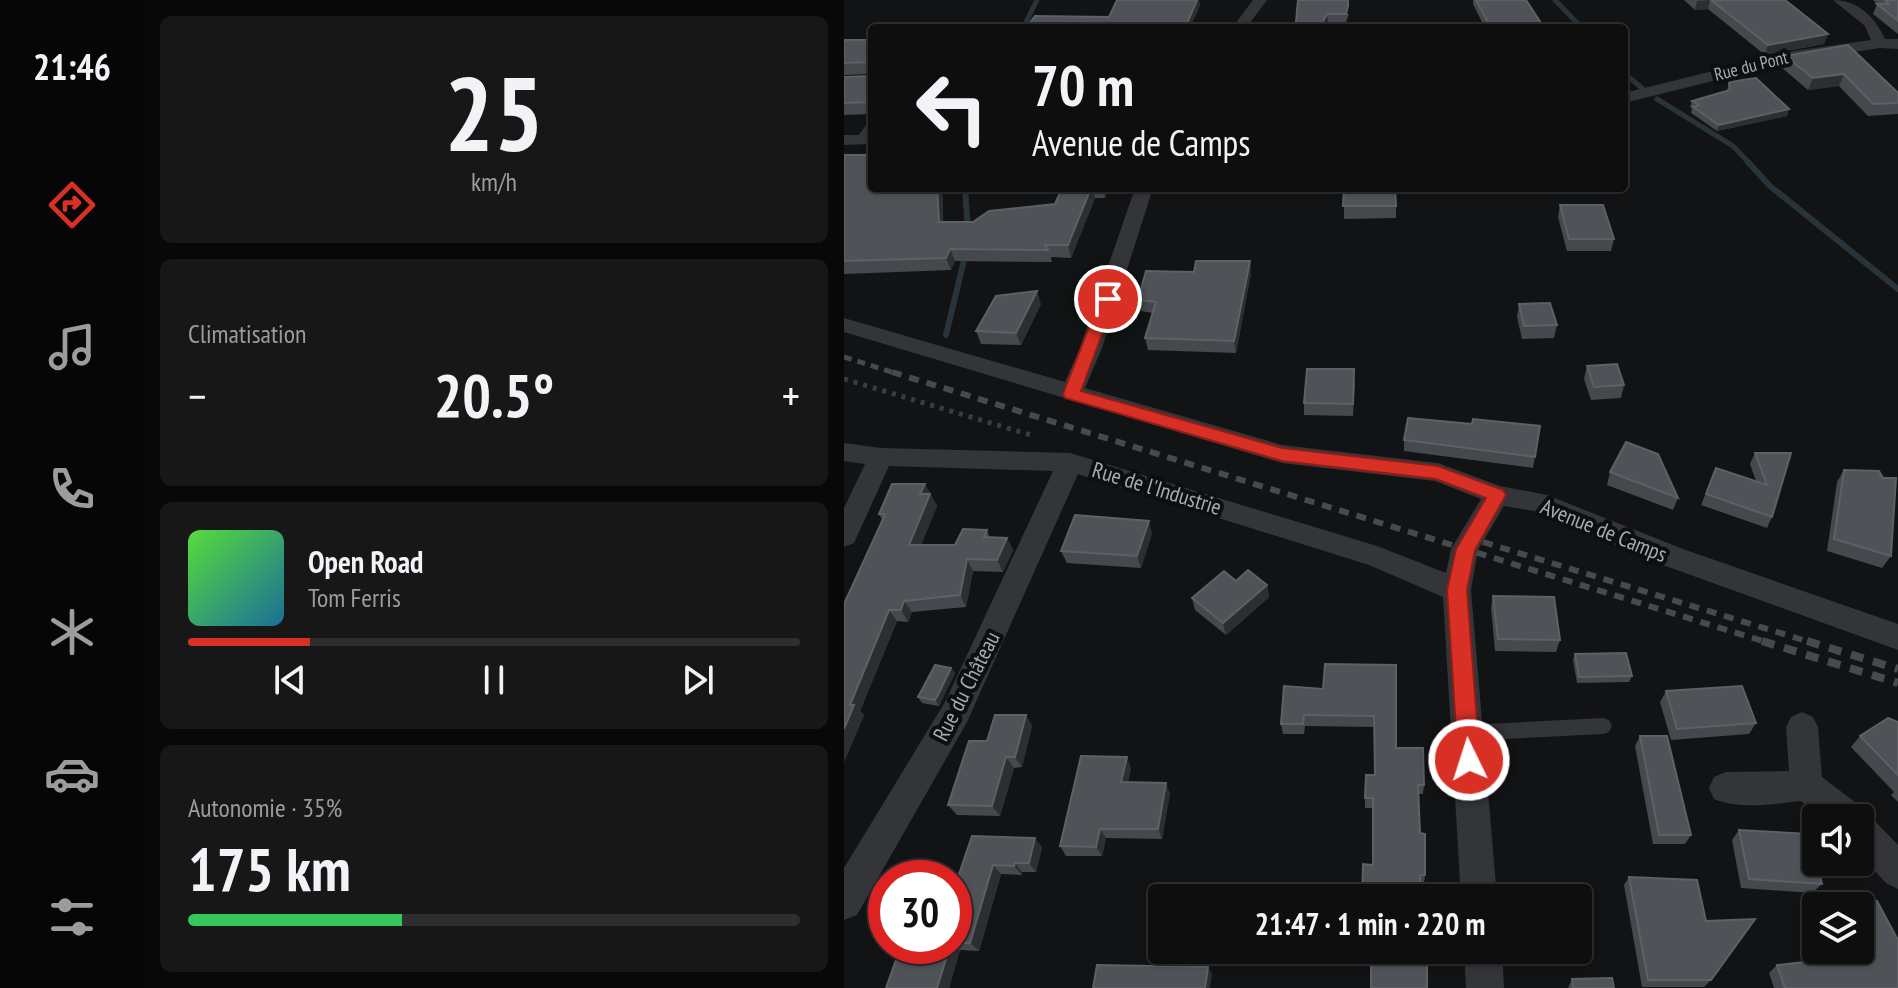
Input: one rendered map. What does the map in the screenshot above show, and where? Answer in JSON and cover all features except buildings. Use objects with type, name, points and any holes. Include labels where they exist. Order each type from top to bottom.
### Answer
[{"type":"street","points":[[1242,24],[1260,0]]},
{"type":"street","points":[[1840,0],[1871,24],[1880,43]]},
{"type":"street","name":"Rue du Pont","points":[[1628,97],[1794,56],[1880,43],[1898,44]]},
{"type":"street","points":[[844,140],[864,140],[868,134]]},
{"type":"street","points":[[1071,394],[1091,348],[1143,192]]},
{"type":"street","name":"Avenue de Camps","points":[[844,325],[1282,454],[1427,470],[1497,495],[1550,506],[1673,557],[1898,637]]},
{"type":"street","name":"Rue de l'Industrie","points":[[844,452],[881,457],[1070,462],[1377,557],[1457,590]]},
{"type":"street","points":[[844,536],[881,457]]},
{"type":"street","name":"Rue du Château","points":[[844,902],[956,712],[1070,462]]},
{"type":"street","points":[[1478,884],[1457,590],[1465,549],[1497,495]]},
{"type":"street","points":[[1802,727],[1806,785]]},
{"type":"street","points":[[1726,788],[1768,789],[1806,785],[1830,804]]},
{"type":"street","points":[[1874,845],[1898,871]]},
{"type":"street","points":[[1484,964],[1485,988]]},
{"type":"lane","points":[[1467,733],[1603,726]]},
{"type":"waterway","points":[[1025,24],[1037,0]]},
{"type":"waterway","points":[[1555,0],[1578,24]]},
{"type":"waterway","points":[[1628,76],[1643,89]]},
{"type":"waterway","points":[[1657,99],[1733,146],[1750,164]]},
{"type":"waterway","points":[[1748,162],[1770,186],[1898,289]]},
{"type":"waterway","points":[[965,192],[968,231]]},
{"type":"waterway","points":[[946,335],[966,252]]},
{"type":"railway","points":[[844,357],[898,374]]},
{"type":"railway","points":[[892,372],[1769,643]]},
{"type":"railway","points":[[1483,542],[1813,643]]},
{"type":"railway","points":[[1762,641],[1898,683]]},
{"type":"railway","points":[[1807,641],[1898,669]]},
{"type":"route","points":[[1108,299],[1071,394],[1282,454],[1438,472],[1497,495],[1465,549],[1457,590],[1469,760]]}]
